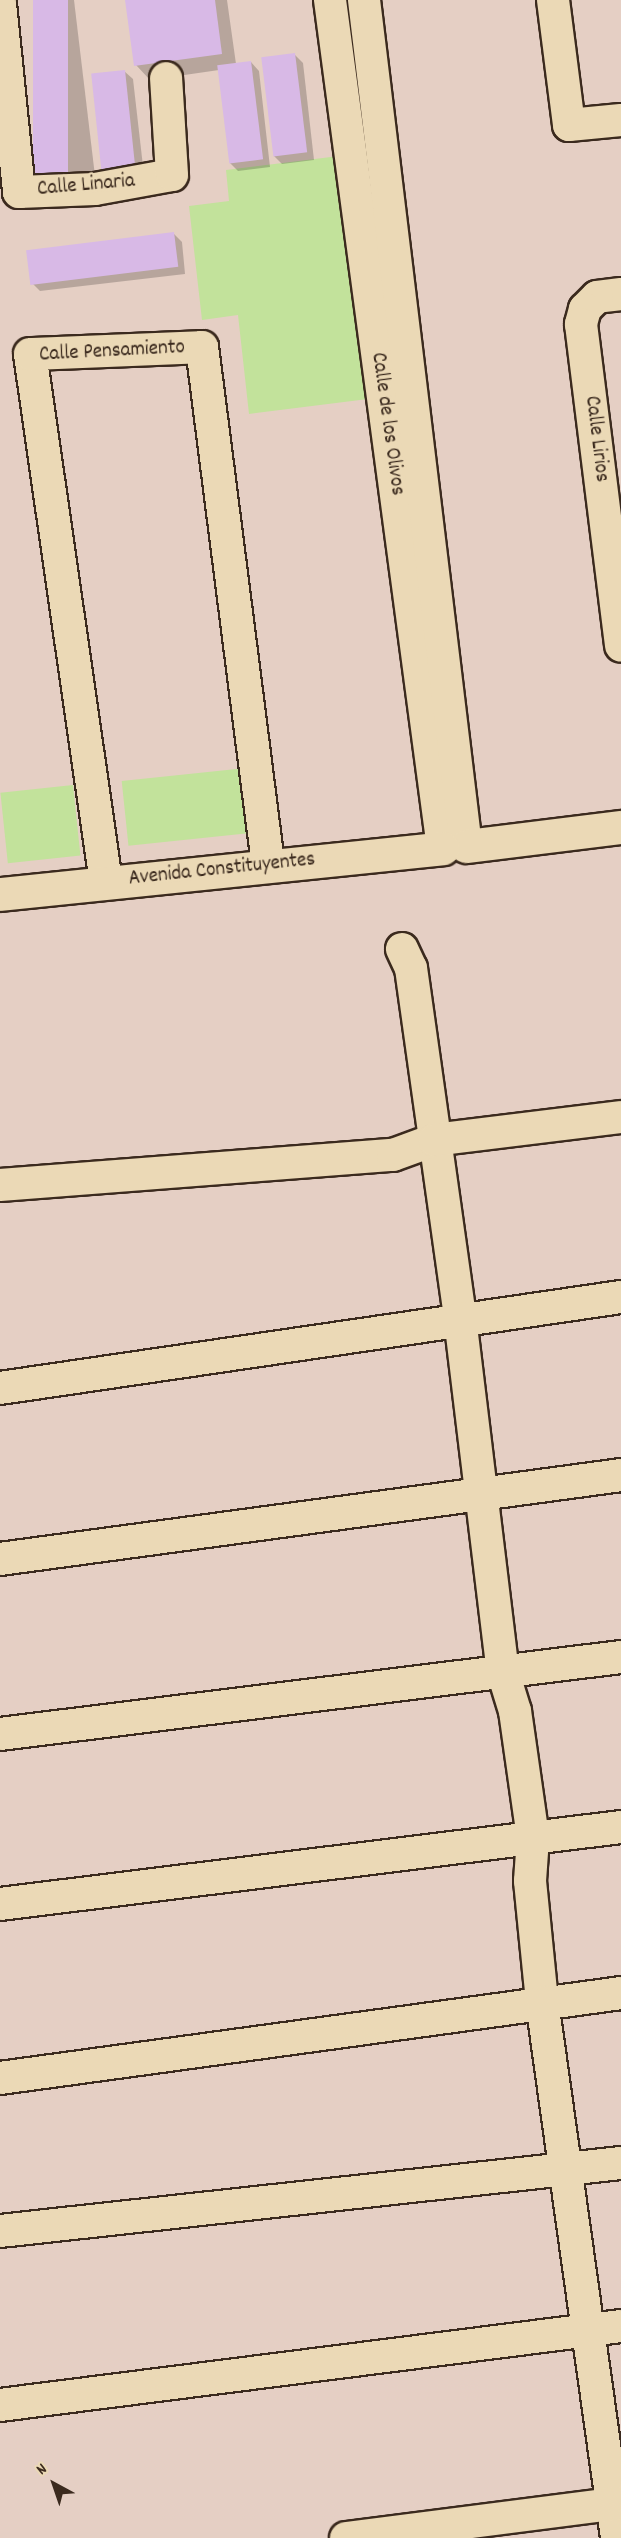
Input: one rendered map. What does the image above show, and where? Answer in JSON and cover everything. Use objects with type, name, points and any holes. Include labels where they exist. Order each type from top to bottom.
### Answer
[{"type":"main road","name":"Avenida Constituyentes","points":[[0,894],[268,864],[454,847],[621,827]]},
{"type":"street","name":"Calle de los Olivos","points":[[330,0],[454,847]]},
{"type":"street","name":"Calle de los Olivos","points":[[364,0],[454,847]]},
{"type":"street","points":[[553,0],[569,125],[621,120]]},
{"type":"street","name":"Calle Linaria","points":[[0,4],[19,192],[95,189],[172,175],[166,78]]},
{"type":"street","name":"Calle Lirios","points":[[621,294],[597,297],[585,309],[582,324],[621,646]]},
{"type":"street","name":"Calle Pensamiento","points":[[106,882],[30,354],[202,347],[268,864]]},
{"type":"street","points":[[402,949],[411,968],[460,1317],[503,1672],[515,1711],[533,1838],[530,1881],[542,2002],[589,2329],[617,2503],[617,2538]]},
{"type":"street","points":[[0,1185],[393,1155],[434,1140],[621,1117]]},
{"type":"street","points":[[0,1388],[460,1317],[621,1297]]},
{"type":"street","points":[[0,1559],[621,1475]]},
{"type":"street","points":[[0,1734],[621,1657]]},
{"type":"street","points":[[0,1904],[621,1827]]},
{"type":"street","points":[[0,2078],[542,2002],[621,1994]]},
{"type":"street","points":[[0,2231],[621,2163]]},
{"type":"street","points":[[0,2404],[621,2326]]},
{"type":"street","points":[[346,2538],[617,2503]]},
{"type":"green space","points":[[339,156],[368,399],[249,414],[238,315],[202,320],[189,206],[229,201],[226,170]]},
{"type":"green space","points":[[246,768],[253,833],[128,846],[122,781]]},
{"type":"green space","points":[[73,785],[80,856],[8,863],[0,793]]},
{"type":"building","points":[[33,0],[68,0],[68,173],[33,173]]},
{"type":"building","points":[[125,0],[215,0],[222,54],[134,66]]},
{"type":"building","points":[[295,53],[307,152],[273,156],[261,57]]},
{"type":"building","points":[[251,61],[263,159],[229,163],[217,65]]},
{"type":"building","points":[[125,70],[135,168],[102,172],[91,74]]},
{"type":"building","points":[[174,232],[178,267],[30,285],[26,250]]}]
